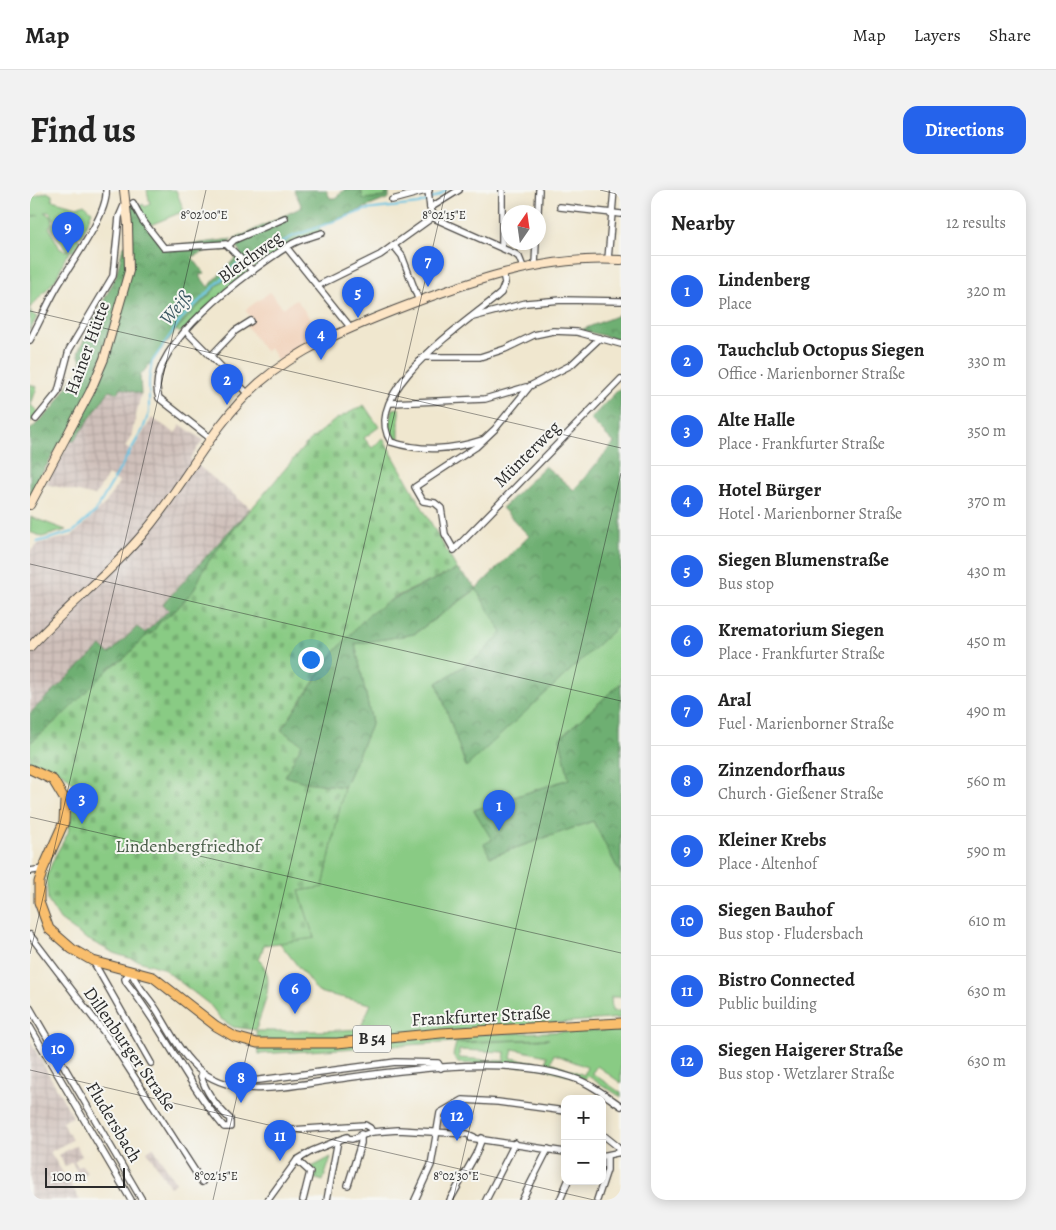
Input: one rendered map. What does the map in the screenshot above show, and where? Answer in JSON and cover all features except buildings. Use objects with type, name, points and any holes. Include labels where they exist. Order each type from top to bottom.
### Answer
[{"type":"main road","name":"Hainer Hütte","points":[[30,505],[90,392],[104,359],[129,271],[129,203],[124,190]]},
{"type":"main road","points":[[30,647],[86,595],[146,530],[210,438],[248,394],[282,366],[324,341],[351,328],[419,301],[503,273],[535,265],[608,259],[621,260]]},
{"type":"main road","name":"Frankfurter Straße","points":[[30,769],[53,780],[65,800],[64,822],[39,882],[39,902],[49,929],[72,949],[93,961],[153,977],[216,1026],[236,1037],[257,1043],[337,1043],[441,1033],[621,1023]]},
{"type":"street","points":[[30,340],[56,288],[98,220],[106,196],[106,190]]},
{"type":"street","points":[[429,206],[459,190]]},
{"type":"street","points":[[502,190],[502,205]]},
{"type":"street","points":[[538,205],[539,190]]},
{"type":"street","points":[[608,259],[614,190]]},
{"type":"street","points":[[392,200],[428,191],[429,206],[433,217],[501,248]]},
{"type":"street","points":[[36,419],[58,392],[69,350],[113,276],[120,217],[129,203],[164,248],[175,249],[220,244],[229,245],[253,272]]},
{"type":"street","points":[[560,207],[621,214]]},
{"type":"street","points":[[318,286],[380,255],[433,217]]},
{"type":"street","points":[[229,245],[234,240],[285,218]]},
{"type":"street","name":"Bleichweg","points":[[210,438],[160,398],[157,390],[167,355],[185,330],[200,314],[253,272],[287,248],[322,233]]},
{"type":"street","points":[[394,246],[402,256],[419,301]]},
{"type":"street","points":[[287,248],[351,328]]},
{"type":"street","points":[[506,250],[519,257],[523,268]]},
{"type":"street","points":[[535,265],[536,250]]},
{"type":"street","points":[[503,273],[505,283],[501,293],[471,318],[449,333],[402,382],[391,402],[385,423],[391,442],[432,449],[466,445],[484,439],[530,386]]},
{"type":"street","points":[[471,318],[526,303],[562,300],[621,301]]},
{"type":"street","points":[[210,356],[235,332],[251,321]]},
{"type":"street","points":[[185,330],[248,394]]},
{"type":"street","points":[[423,358],[480,357],[505,349],[534,335],[553,331],[577,332],[621,344]]},
{"type":"street","points":[[391,402],[485,399],[530,386],[571,365],[600,338]]},
{"type":"street","name":"Münterweg","points":[[484,439],[476,447],[415,487],[423,501],[435,503],[441,508],[445,534],[454,550],[621,379]]},
{"type":"street","points":[[30,872],[43,869]]},
{"type":"street","name":"Dillenburger Straße","points":[[30,935],[113,1044],[202,1182]]},
{"type":"street","points":[[93,961],[151,1063]]},
{"type":"street","points":[[131,971],[125,979],[126,982],[156,1025],[203,1101],[224,1126],[230,1127],[230,1119],[205,1087],[201,1076],[202,1073]]},
{"type":"street","points":[[131,971],[133,977],[150,997],[186,1056],[202,1073],[218,1081],[238,1086],[275,1088],[387,1072],[441,1068],[507,1067],[560,1074],[583,1082],[621,1106]]},
{"type":"street","name":"Fludersbach","points":[[30,1008],[142,1200]]},
{"type":"street","name":"Fludersbach","points":[[30,1027],[131,1200]]},
{"type":"street","points":[[238,1086],[244,1082],[396,1062],[438,1063],[441,1068]]},
{"type":"street","points":[[419,1199],[431,1165],[440,1113],[463,1100],[498,1102],[561,1110]]},
{"type":"street","points":[[292,1130],[365,1125],[372,1132]]},
{"type":"street","points":[[268,1200],[297,1160],[312,1150],[338,1140],[352,1139],[372,1132],[398,1130],[438,1133],[467,1138],[482,1138],[561,1151]]},
{"type":"street","points":[[348,1185],[361,1143],[359,1135]]},
{"type":"street","points":[[606,1137],[617,1146],[621,1153],[606,1156]]},
{"type":"street","points":[[450,1200],[476,1154],[482,1138]]},
{"type":"street","points":[[327,1200],[338,1140]]},
{"type":"street","points":[[486,1200],[515,1143]]},
{"type":"street","points":[[522,1200],[548,1149]]},
{"type":"street","points":[[297,1160],[310,1172],[303,1200]]},
{"type":"street","points":[[560,1200],[566,1185]]},
{"type":"street","points":[[597,1200],[602,1185]]},
{"type":"shaded area","points":[[270,292],[283,308],[296,299],[323,336],[279,363],[270,348],[265,351],[246,325],[253,320],[245,310]]},
{"type":"shaded area","points":[[120,388],[141,394],[131,437],[125,447],[132,451],[152,418],[175,433],[181,425],[203,440],[190,459],[250,508],[163,603],[169,610],[145,634],[137,627],[109,654],[101,646],[30,713],[30,551],[40,543],[72,536],[105,504],[119,482],[108,475],[95,496],[46,484],[70,442],[74,441],[109,391],[117,393]]},
{"type":"shaded area","points":[[30,1041],[73,1117],[62,1122],[72,1140],[50,1152],[80,1200],[30,1200]]},
{"type":"shaded area","points":[[442,1118],[457,1126],[454,1133],[438,1126]]},
{"type":"shaded area","points":[[76,1145],[82,1156],[74,1161],[78,1167],[82,1165],[87,1173],[71,1182],[68,1177],[77,1172],[72,1162],[65,1166],[59,1155]]},
{"type":"shaded area","points":[[153,1147],[176,1183],[170,1187],[147,1151]]},
{"type":"green space","points":[[147,190],[176,190],[184,211],[148,226],[138,207],[143,204],[145,207],[150,204]]},
{"type":"green space","points":[[294,190],[326,190],[330,198],[335,198],[344,190],[361,190],[363,199],[386,197],[385,190],[389,190],[389,198],[296,236],[235,268],[183,322],[140,376],[141,394],[121,388],[117,393],[109,391],[74,441],[63,440],[40,476],[30,499],[30,430],[54,407],[73,377],[83,368],[78,352],[116,276],[123,247],[132,240],[130,201],[138,207],[163,248],[232,239],[223,251],[217,247],[192,257],[205,274],[199,275],[208,287],[240,253],[235,239],[302,207]]},
{"type":"green space","points":[[361,190],[385,190],[386,197],[363,199]]},
{"type":"green space","points":[[47,192],[52,195],[52,200],[77,207],[84,204],[92,211],[82,236],[77,237],[80,242],[73,252],[65,248],[51,227],[55,221],[50,212],[44,212],[52,217],[52,223],[49,227],[60,249],[70,253],[66,256],[56,279],[30,308],[30,217],[39,215],[30,216],[30,198]]},
{"type":"green space","points":[[319,227],[321,232],[296,241],[255,268],[249,263],[296,236]]},
{"type":"green space","points":[[244,263],[249,271],[180,333],[176,330],[235,268]]},
{"type":"green space","points":[[30,308],[31,313],[37,317],[30,330]]},
{"type":"green space","points":[[621,314],[621,340],[581,330]]},
{"type":"green space","points":[[30,384],[37,387],[31,405],[40,414],[30,422]]},
{"type":"green space","points":[[621,387],[621,622],[618,626],[466,767],[437,683],[478,657],[502,633],[476,589],[414,634],[355,644],[372,723],[344,787],[304,782],[285,776],[281,730],[337,648],[376,607],[457,569],[477,588],[529,536],[502,508],[545,466],[574,490],[614,443],[590,419]]},
{"type":"green space","name":"Lindenbergfriedhof","points":[[364,405],[379,427],[364,438],[372,448],[383,438],[457,569],[395,597],[367,616],[331,656],[281,730],[302,744],[285,776],[304,782],[344,787],[323,887],[299,891],[314,938],[264,945],[259,960],[265,968],[268,985],[265,1003],[256,1030],[233,1027],[221,1019],[210,1005],[162,968],[116,954],[85,938],[60,920],[48,901],[46,877],[68,833],[74,799],[77,797],[75,788],[67,776],[54,770],[30,764],[30,743],[62,716],[111,667],[125,658],[145,637],[152,633],[160,622],[176,610],[194,590],[206,565],[225,540],[307,443],[335,420]]},
{"type":"green space","points":[[399,408],[399,441],[392,437],[389,425],[393,409]]},
{"type":"green space","points":[[250,508],[206,565],[194,590],[176,610],[160,622],[152,633],[145,637],[125,658],[111,667],[62,716],[30,743],[30,713],[101,646],[109,654],[137,627],[145,633],[169,610],[163,604]]},
{"type":"green space","points":[[31,517],[66,530],[42,537],[30,532]]},
{"type":"green space","points":[[477,589],[503,633],[478,657],[437,683],[618,626],[621,622],[621,683],[560,738],[569,779],[474,810],[493,840],[490,857],[593,821],[621,875],[621,997],[611,997],[612,1011],[621,1011],[621,1018],[337,1040],[257,1040],[256,1031],[360,1029],[371,1004],[318,992],[279,942],[314,938],[299,891],[323,887],[344,787],[372,723],[355,644],[414,634]]},
{"type":"green space","points":[[621,683],[621,875],[593,821],[490,857],[484,844],[492,840],[474,810],[569,779],[560,738]]},
{"type":"green space","points":[[621,1030],[621,1083],[597,1066],[592,1073],[621,1093],[621,1097],[588,1076],[585,1079],[539,1067],[458,1063],[453,1055],[456,1043],[549,1039],[456,1042],[259,1054],[257,1044],[441,1035]],"holes":[[[513,1049],[547,1056],[546,1064],[511,1058]],[[459,1050],[505,1052],[504,1061],[459,1058]],[[554,1054],[587,1067],[584,1075],[551,1062]]]},
{"type":"green space","points":[[331,1157],[323,1181],[310,1177],[312,1167]]},
{"type":"waterway","name":"Weiß","points":[[37,542],[73,532],[95,512],[143,429],[149,413],[149,379],[152,362],[181,319],[235,266],[294,236],[365,210],[419,204],[438,196],[446,190]]},
{"type":"place","name":"Kleiner Krebs","points":[[68,253]]},
{"type":"place","name":"Aral","points":[[428,287]]},
{"type":"place","name":"Siegen Blumenstraße","points":[[358,318]]},
{"type":"place","name":"Hotel Bürger","points":[[321,360]]},
{"type":"place","name":"Tauchclub Octopus Siegen","points":[[227,405]]},
{"type":"place","name":"Alte Halle","points":[[82,824]]},
{"type":"place","name":"Lindenberg","points":[[499,831]]},
{"type":"place","name":"Krematorium Siegen","points":[[295,1014]]},
{"type":"place","name":"Siegen Bauhof","points":[[58,1074]]},
{"type":"place","name":"Zinzendorfhaus","points":[[241,1103]]},
{"type":"place","name":"Siegen Haigerer Straße","points":[[457,1141]]},
{"type":"place","name":"Bistro Connected","points":[[280,1161]]}]
